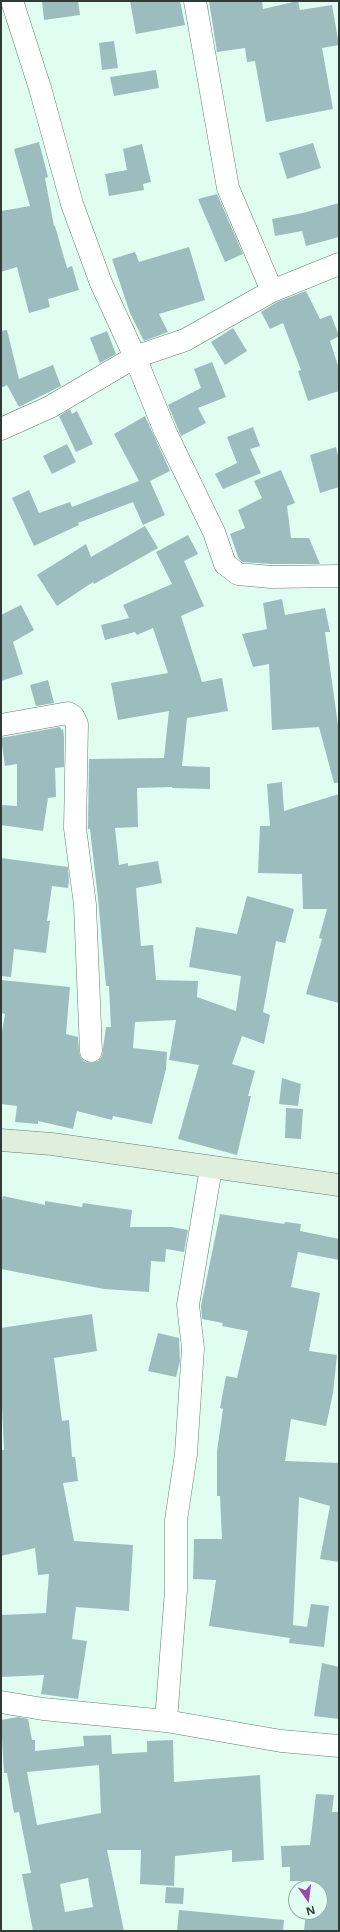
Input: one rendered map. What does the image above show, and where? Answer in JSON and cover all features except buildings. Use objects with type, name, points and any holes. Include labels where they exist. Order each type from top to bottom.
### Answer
[{"type":"street","points":[[12,1],[40,88],[72,204],[100,283],[135,357],[165,431],[214,532],[225,564],[238,574],[271,577],[339,576]]},
{"type":"street","points":[[195,1],[228,188],[272,292]]},
{"type":"street","points":[[1,429],[50,407],[135,357],[185,340],[272,292],[339,264]]},
{"type":"street","points":[[1,725],[68,713],[74,716],[77,724],[75,828],[85,905],[91,1051]]},
{"type":"street","points":[[1,1140],[52,1144],[339,1186]]},
{"type":"street","points":[[166,1721],[176,1590],[176,1520],[186,1454],[194,1348],[188,1305],[211,1168]]},
{"type":"street","points":[[1,1702],[43,1709],[166,1721],[281,1741],[339,1746]]}]
